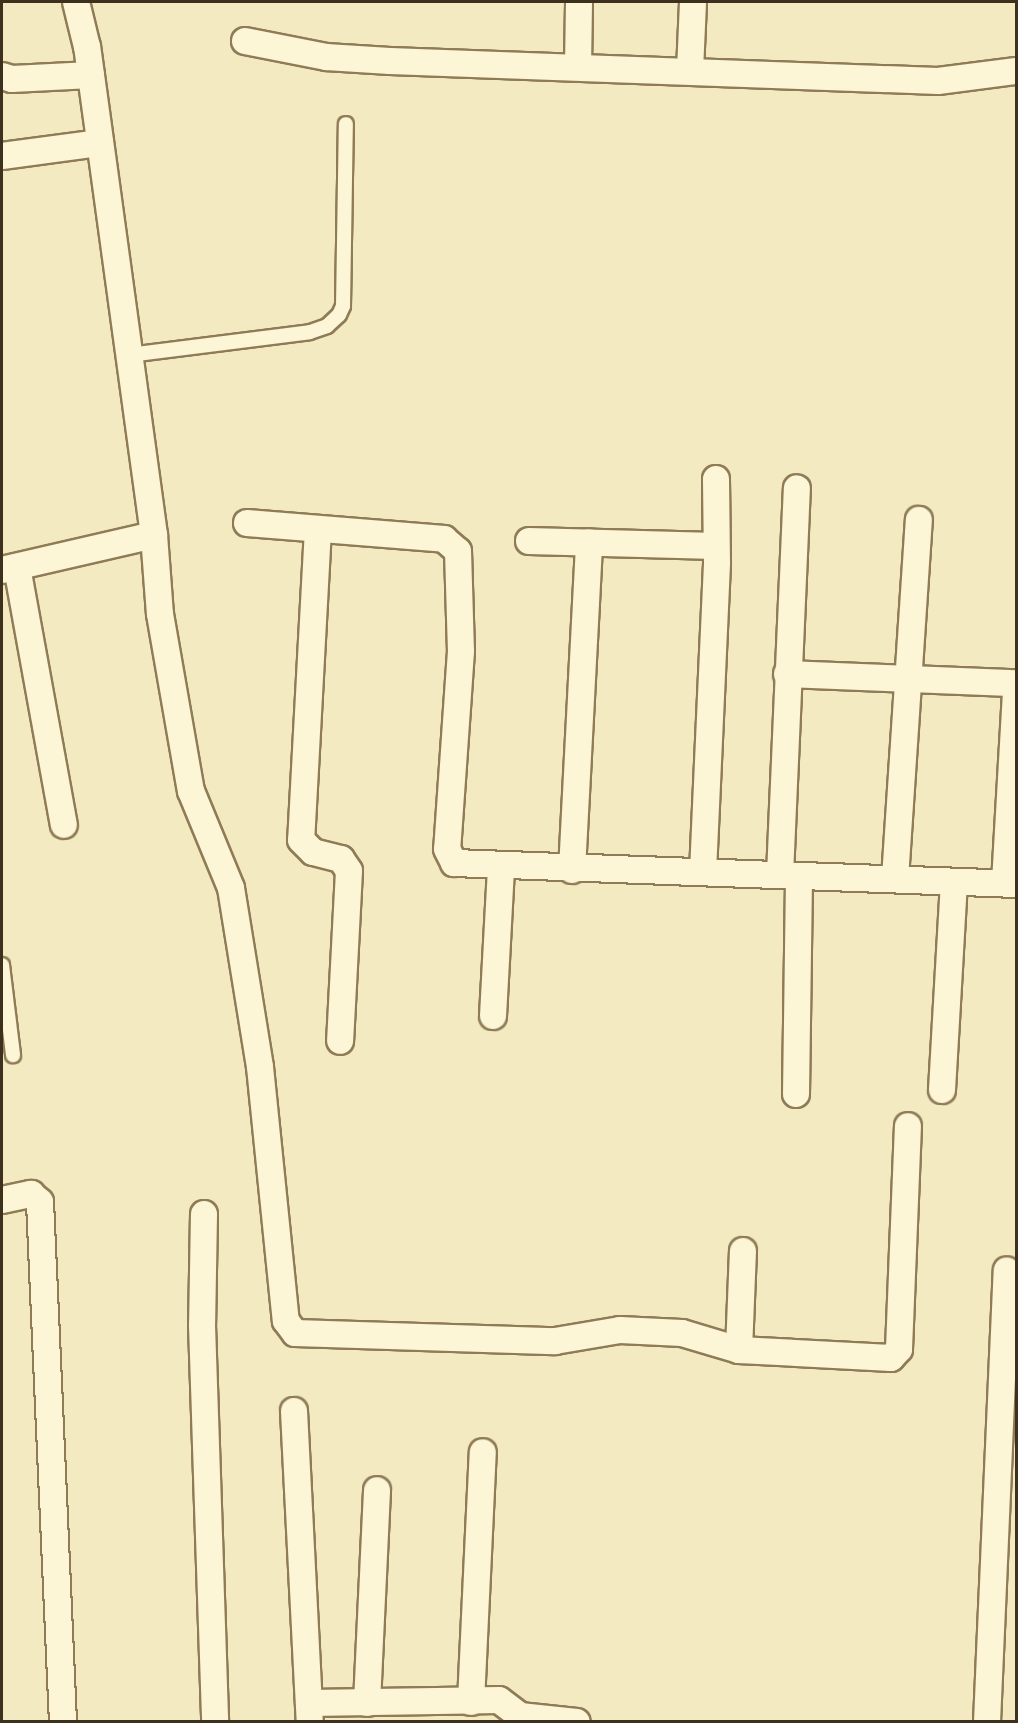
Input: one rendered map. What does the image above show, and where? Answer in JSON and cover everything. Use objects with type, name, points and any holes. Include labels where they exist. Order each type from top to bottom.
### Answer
[{"type":"street","points":[[76,2],[91,75],[154,535],[160,614],[191,791],[231,888],[260,1067],[288,1327],[307,1336],[555,1341],[620,1330],[682,1333],[739,1350],[884,1359],[896,1355],[908,1125]]},
{"type":"street","points":[[578,67],[579,2]]},
{"type":"street","points":[[690,71],[693,2]]},
{"type":"street","points":[[245,41],[327,57],[938,81],[1017,71]]},
{"type":"street","points":[[2,76],[12,79],[91,75]]},
{"type":"street","points":[[2,156],[100,143]]},
{"type":"street","points":[[703,872],[716,546],[716,479]]},
{"type":"street","points":[[795,1094],[789,875],[787,674],[797,488]]},
{"type":"street","points":[[896,879],[919,519]]},
{"type":"street","points":[[247,523],[444,539],[458,551],[461,651],[447,849],[454,863],[461,866],[703,872],[1011,884],[1017,694]]},
{"type":"street","points":[[318,529],[301,840],[313,852],[341,860],[348,871],[340,1041]]},
{"type":"street","points":[[64,825],[9,568],[154,535]]},
{"type":"street","points":[[529,541],[716,546]]},
{"type":"street","points":[[572,870],[589,542]]},
{"type":"street","points":[[787,674],[1017,683]]},
{"type":"street","points":[[493,1016],[501,867]]},
{"type":"street","points":[[942,1090],[954,882]]},
{"type":"street","points":[[2,1200],[31,1194],[40,1202],[63,1722]]},
{"type":"street","points":[[204,1214],[202,1325],[215,1722]]},
{"type":"street","points":[[739,1350],[743,1251]]},
{"type":"street","points":[[987,1722],[1007,1270]]},
{"type":"street","points":[[294,1410],[310,1712],[367,1703],[499,1700],[520,1716],[577,1722]]},
{"type":"street","points":[[471,1702],[483,1452]]},
{"type":"street","points":[[367,1703],[377,1490]]},
{"type":"lane","points":[[129,355],[310,332],[327,326],[339,315],[343,306],[346,124]]},
{"type":"lane","points":[[2,965],[14,1055]]}]
